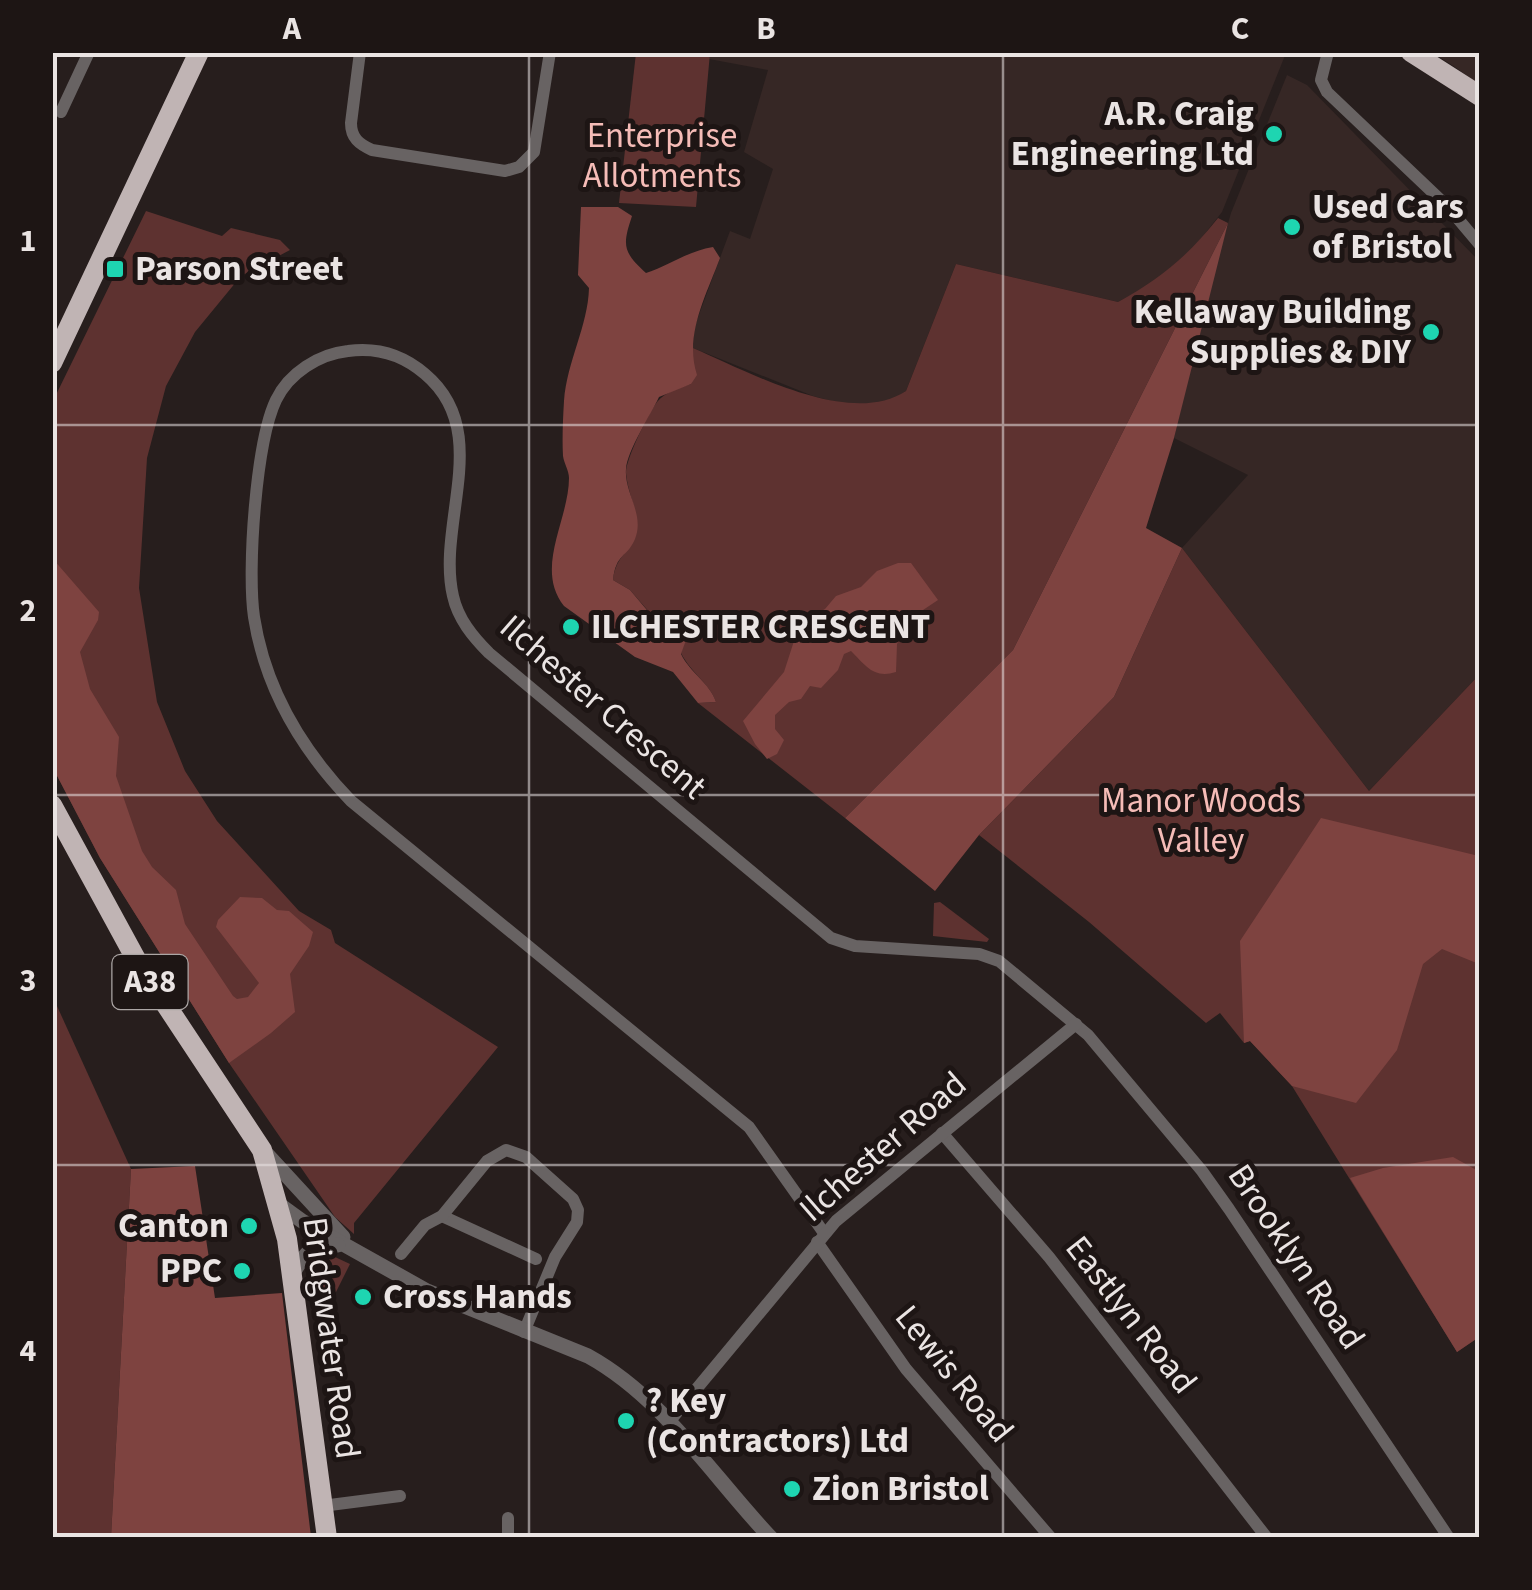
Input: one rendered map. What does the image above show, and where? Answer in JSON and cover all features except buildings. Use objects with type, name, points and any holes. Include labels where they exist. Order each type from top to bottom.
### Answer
[{"type":"highway","points":[[52,363],[198,52]]},
{"type":"highway","points":[[1411,52],[1480,96]]},
{"type":"highway","name":"A38","points":[[52,805],[137,962],[262,1150]]},
{"type":"highway","name":"Bridgwater Road","points":[[262,1150],[280,1205],[292,1275],[326,1538]]},
{"type":"street","points":[[61,112],[89,52]]},
{"type":"street","points":[[360,52],[350,123],[361,145],[372,150],[505,170],[518,168],[534,152],[550,52]]},
{"type":"street","points":[[1328,52],[1321,80],[1327,92],[1448,206],[1480,245]]},
{"type":"street","name":"Ilchester Crescent","points":[[821,1238],[749,1127],[352,800],[327,775],[290,721],[266,668],[259,640],[251,557],[271,414],[281,392],[304,369],[336,352],[386,352],[418,368],[442,389],[452,406],[460,436],[449,565],[453,599],[466,626],[488,653],[831,938],[855,946],[990,956],[1076,1024]]},
{"type":"street","name":"Ilchester Road","points":[[668,1422],[821,1238],[1076,1024]]},
{"type":"street","name":"Brooklyn Road","points":[[1076,1024],[1202,1171],[1449,1538]]},
{"type":"street","name":"Eastlyn Road","points":[[942,1133],[1049,1257],[1266,1538]]},
{"type":"street","points":[[262,1150],[356,1250]]},
{"type":"street","points":[[401,1254],[425,1225],[442,1216],[488,1160],[506,1150],[526,1157],[573,1199],[578,1210],[577,1222],[554,1257],[524,1332]]},
{"type":"street","points":[[280,1205],[427,1291],[610,1368],[668,1422],[767,1536]]},
{"type":"street","points":[[442,1216],[536,1259]]},
{"type":"street","name":"Lewis Road","points":[[821,1238],[906,1369],[1051,1538]]},
{"type":"street","points":[[292,1275],[310,1250],[323,1244],[356,1250]]},
{"type":"street","points":[[322,1506],[400,1496]]},
{"type":"street","points":[[508,1518],[508,1538]]},
{"type":"shaded area","points":[[710,53],[1286,53],[1222,212],[1196,245],[1155,282],[1118,302],[956,264],[906,391],[890,402],[868,405],[843,404],[813,396],[693,348],[694,328],[730,231],[750,239],[773,169],[744,152],[768,70],[709,59]]},
{"type":"shaded area","points":[[1433,53],[1479,53],[1479,85],[1455,67]]},
{"type":"shaded area","points":[[1287,75],[1307,85],[1479,261],[1479,675],[1369,791],[1182,548],[1248,475],[1174,438],[1201,318],[1231,213]]},
{"type":"shaded area","points":[[581,207],[618,207],[632,216],[627,248],[646,273],[713,247],[720,258],[695,330],[697,375],[691,384],[659,397],[627,461],[626,478],[637,530],[632,545],[619,560],[613,580],[630,590],[663,629],[675,628],[686,640],[681,654],[716,702],[698,703],[673,672],[635,657],[564,606],[556,591],[552,560],[569,478],[563,456],[564,401],[589,288],[578,275]]},
{"type":"shaded area","points":[[1228,223],[1174,438],[1146,528],[1182,548],[1114,697],[979,835],[935,891],[845,818],[1013,650]]},
{"type":"shaded area","points":[[53,559],[99,612],[80,652],[90,689],[119,737],[116,776],[142,851],[176,890],[185,924],[233,996],[248,997],[259,983],[216,927],[240,897],[262,898],[277,910],[289,911],[313,932],[309,946],[290,974],[295,1012],[229,1063],[100,858],[53,768]]},
{"type":"shaded area","points":[[911,563],[938,600],[923,610],[918,625],[907,628],[897,644],[896,672],[876,672],[851,651],[844,654],[838,670],[821,688],[810,686],[801,699],[789,702],[775,715],[775,729],[784,740],[777,754],[767,759],[743,721],[784,672],[794,641],[810,630],[812,616],[836,596],[861,587],[877,571]]},
{"type":"shaded area","points":[[1321,818],[1479,856],[1479,964],[1442,949],[1423,964],[1397,1050],[1356,1103],[1292,1086],[1250,1041],[1244,1043],[1240,941]]},
{"type":"shaded area","points":[[1453,1157],[1480,1172],[1479,1337],[1457,1352],[1350,1178],[1383,1168]]},
{"type":"shaded area","points":[[195,1166],[215,1298],[282,1293],[311,1537],[111,1537],[131,1169]]},
{"type":"green space","name":"Enterprise Allotments","points":[[636,53],[710,53],[696,207],[619,203]]},
{"type":"green space","points":[[146,211],[222,236],[231,228],[280,240],[290,250],[241,276],[195,332],[166,386],[147,458],[139,588],[157,702],[185,771],[217,821],[299,911],[331,930],[335,943],[498,1047],[354,1223],[354,1234],[335,1217],[229,1063],[100,858],[53,768],[52,403]]},
{"type":"green space","points":[[1218,218],[1228,223],[1013,650],[845,818],[698,703],[716,702],[681,653],[685,640],[664,629],[630,590],[613,580],[617,564],[635,533],[636,517],[626,473],[629,458],[657,402],[691,384],[693,348],[800,392],[829,400],[883,401],[906,391],[956,264],[1118,302],[1172,266]]},
{"type":"green space","name":"Manor Woods Valley","points":[[1182,548],[1369,791],[1479,675],[1479,1337],[1457,1352],[1292,1086],[1250,1041],[1244,1043],[1220,1013],[1206,1023],[1089,922],[979,835],[1114,697]]},
{"type":"green space","points":[[940,902],[989,939],[987,942],[933,936],[934,903]]},
{"type":"green space","points":[[52,995],[131,1169],[111,1537],[53,1537]]},
{"type":"green space","points":[[335,1257],[350,1264],[330,1304],[311,1296],[319,1260]]},
{"type":"place","name":"A.R. Craig Engineering Ltd","points":[[1274,134]]},
{"type":"place","name":"Used Cars of Bristol","points":[[1292,227]]},
{"type":"place","name":"Parson Street","points":[[115,269]]},
{"type":"place","name":"Kellaway Building Supplies & DIY","points":[[1431,332]]},
{"type":"place","name":"ILCHESTER CRESCENT","points":[[571,627]]},
{"type":"place","name":"Canton","points":[[249,1226]]},
{"type":"place","name":"PPC","points":[[242,1271]]},
{"type":"place","name":"Cross Hands","points":[[363,1297]]},
{"type":"place","name":"? Key (Contractors) Ltd","points":[[626,1421]]},
{"type":"place","name":"Zion Bristol","points":[[792,1489]]}]
